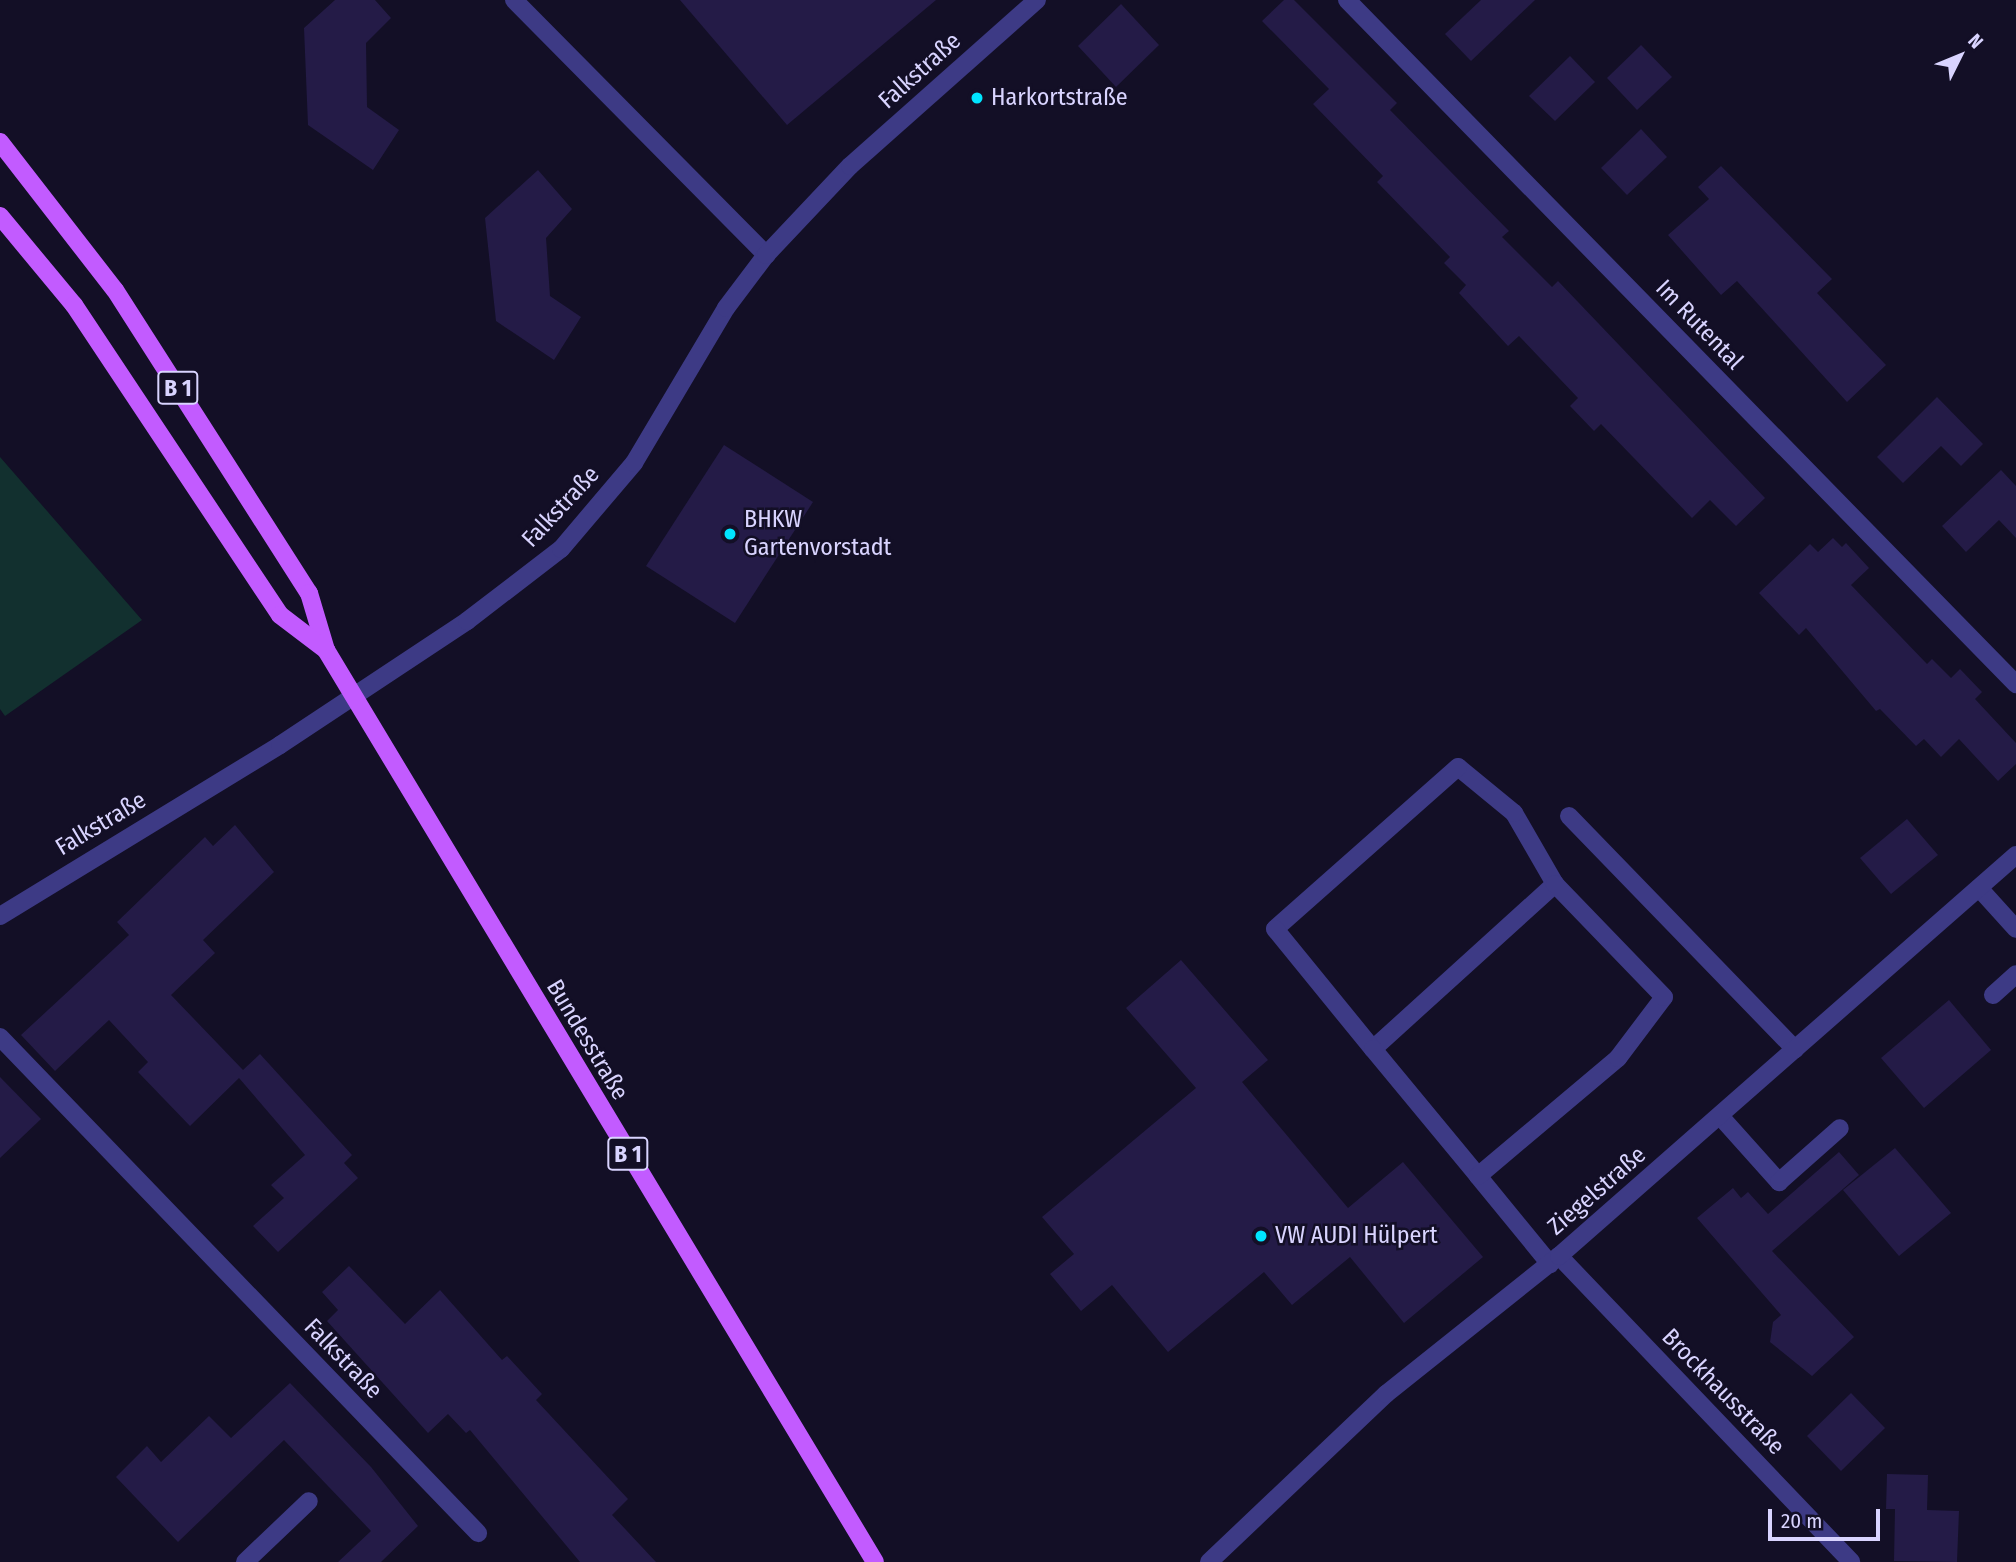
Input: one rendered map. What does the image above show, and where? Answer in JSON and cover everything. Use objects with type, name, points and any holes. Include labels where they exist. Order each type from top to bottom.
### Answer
[{"type":"main road","name":"B 1","points":[[0,142],[115,290],[272,534],[309,593],[326,650]]},
{"type":"main road","name":"B 1","points":[[0,216],[74,305],[280,615],[326,650]]},
{"type":"main road","name":"Bundesstraße","points":[[326,650],[874,1562]]},
{"type":"street","points":[[514,0],[766,254]]},
{"type":"street","name":"Falkstraße","points":[[0,916],[280,745],[467,621],[561,549],[634,463],[726,308],[766,254],[850,166],[1037,0]]},
{"type":"street","name":"Im Rutental","points":[[1347,0],[2016,684]]},
{"type":"street","name":"Brockhausstraße","points":[[1555,884],[1514,813],[1458,767],[1275,929],[1478,1177],[1555,1260],[1851,1562]]},
{"type":"street","points":[[1569,816],[1795,1049]]},
{"type":"street","name":"Ziegelstraße","points":[[1209,1562],[1386,1394],[1555,1260],[2016,855]]},
{"type":"street","points":[[1373,1049],[1555,884],[1664,998],[1618,1058],[1478,1177]]},
{"type":"street","points":[[1979,888],[2016,929]]},
{"type":"street","points":[[1993,995],[2016,974]]},
{"type":"street","name":"Falkstraße","points":[[0,1037],[478,1533]]},
{"type":"street","points":[[1720,1116],[1779,1182],[1840,1128]]},
{"type":"street","points":[[245,1562],[309,1501]]},
{"type":"green space","points":[[0,457],[142,620],[5,716],[0,709]]},
{"type":"building","points":[[335,0],[375,0],[391,18],[366,43],[367,107],[399,130],[373,170],[308,125],[304,28]]},
{"type":"building","points":[[680,0],[936,0],[787,125]]},
{"type":"building","points":[[1284,0],[1294,0],[1397,103],[1390,110],[1509,231],[1502,237],[1552,287],[1558,281],[1765,498],[1736,526],[1710,500],[1692,518],[1601,424],[1594,431],[1570,406],[1578,398],[1519,336],[1508,346],[1459,293],[1466,285],[1444,263],[1450,257],[1377,182],[1383,176],[1313,104],[1329,89],[1262,21]]},
{"type":"building","points":[[1481,0],[1535,0],[1471,61],[1445,34]]},
{"type":"building","points":[[1121,4],[1159,45],[1116,87],[1078,46]]},
{"type":"building","points":[[1641,45],[1672,77],[1637,110],[1607,78]]},
{"type":"building","points":[[1570,56],[1595,82],[1555,121],[1529,96]]},
{"type":"building","points":[[1641,129],[1667,157],[1627,195],[1601,168]]},
{"type":"building","points":[[1721,166],[1832,279],[1817,293],[1886,365],[1847,402],[1737,281],[1721,295],[1668,235],[1709,199],[1698,187]]},
{"type":"building","points":[[538,170],[572,209],[546,238],[550,296],[581,317],[554,360],[496,321],[485,218]]},
{"type":"building","points":[[1937,397],[1983,444],[1961,466],[1941,446],[1903,483],[1877,457]]},
{"type":"building","name":"BHKW Gartenvorstadt","points":[[724,445],[813,502],[735,623],[646,566]]},
{"type":"building","points":[[2001,470],[2016,486],[2016,538],[1999,520],[1966,552],[1942,526]]},
{"type":"building","points":[[1833,538],[1842,547],[1846,543],[1869,568],[1851,585],[1927,664],[1932,659],[1951,678],[1960,669],[1982,692],[1975,699],[2016,743],[2016,764],[1998,781],[1959,739],[1941,757],[1924,739],[1916,746],[1880,709],[1876,711],[1806,628],[1799,635],[1759,593],[1810,544],[1818,552]]},
{"type":"building","points":[[1907,819],[1938,855],[1891,894],[1860,858]]},
{"type":"building","points":[[235,825],[274,872],[203,940],[215,953],[171,995],[243,1070],[260,1054],[352,1155],[344,1163],[358,1178],[278,1252],[253,1226],[284,1198],[271,1185],[305,1155],[239,1078],[190,1126],[138,1072],[148,1062],[109,1020],[55,1071],[21,1035],[129,935],[117,922],[205,837],[213,846]]},
{"type":"building","name":"VW AUDI Hülpert","points":[[1181,960],[1268,1060],[1242,1082],[1348,1208],[1403,1162],[1483,1257],[1404,1323],[1350,1257],[1292,1305],[1264,1272],[1168,1352],[1112,1285],[1081,1311],[1050,1274],[1074,1254],[1042,1217],[1196,1088],[1126,1008]]},
{"type":"building","points":[[1949,1000],[1991,1050],[1924,1108],[1881,1058]]},
{"type":"building","points":[[0,1077],[41,1119],[0,1158]]},
{"type":"building","points":[[1895,1148],[1951,1213],[1899,1256],[1843,1190]]},
{"type":"building","points":[[1839,1152],[1859,1175],[1772,1251],[1854,1337],[1812,1376],[1770,1342],[1773,1322],[1781,1315],[1697,1218],[1733,1188],[1741,1198],[1748,1192],[1768,1214]]},
{"type":"building","points":[[349,1266],[405,1324],[440,1290],[502,1360],[507,1356],[542,1394],[536,1400],[628,1499],[612,1515],[656,1562],[580,1562],[470,1430],[466,1433],[448,1414],[428,1433],[327,1321],[338,1310],[322,1292]]},
{"type":"building","points":[[290,1383],[371,1467],[418,1526],[381,1562],[338,1562],[371,1531],[284,1440],[178,1542],[116,1477],[147,1446],[161,1462],[209,1416],[231,1438]]},
{"type":"building","points":[[1851,1393],[1885,1428],[1841,1471],[1807,1436]]},
{"type":"building","points":[[1887,1474],[1928,1475],[1927,1510],[1959,1511],[1957,1562],[1894,1561],[1895,1509],[1886,1509]]},
{"type":"place","name":"Harkortstraße","points":[[977,98]]},
{"type":"place","name":"BHKW Gartenvorstadt","points":[[730,534]]},
{"type":"place","name":"VW AUDI Hülpert","points":[[1261,1236]]}]
